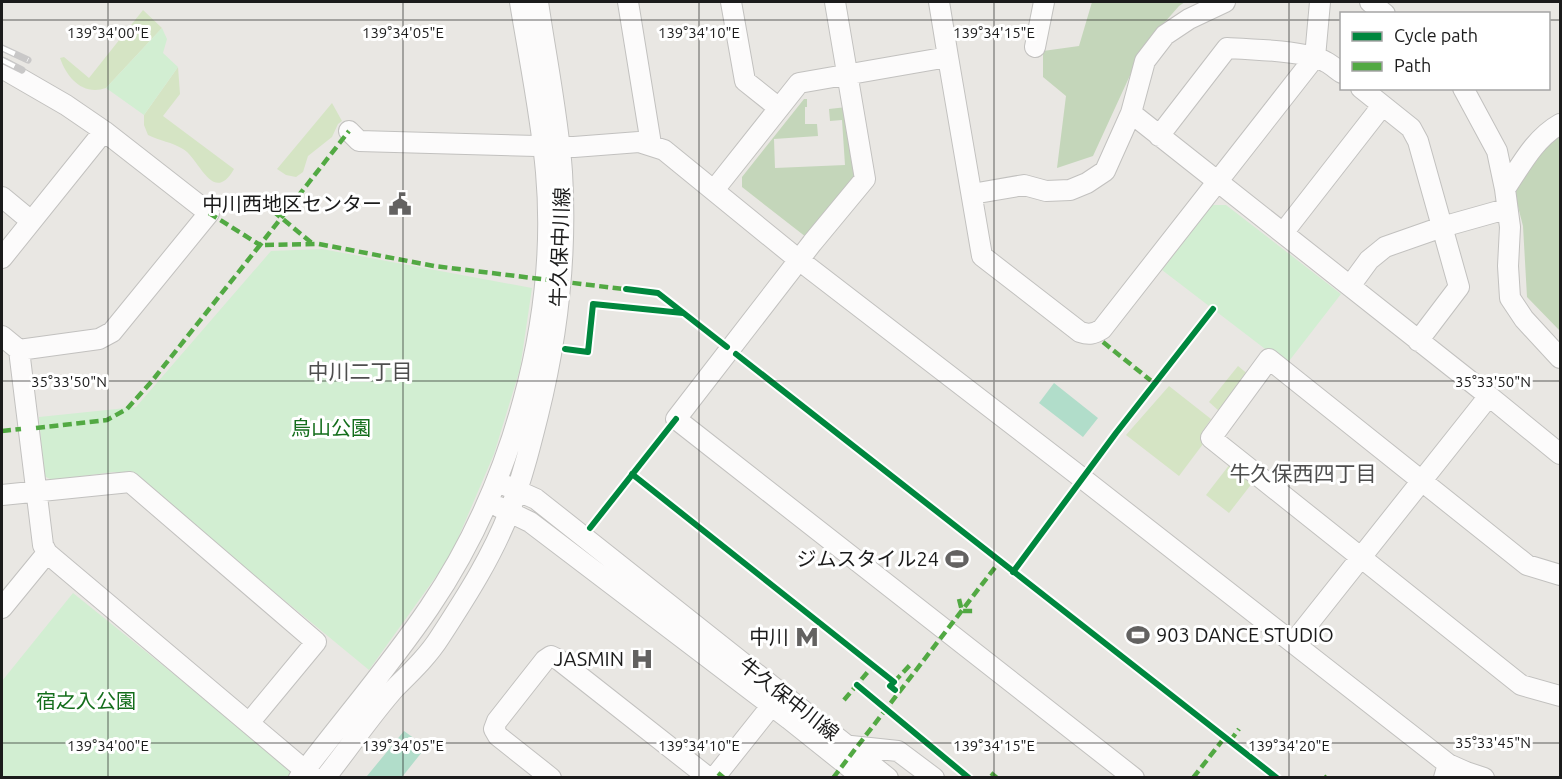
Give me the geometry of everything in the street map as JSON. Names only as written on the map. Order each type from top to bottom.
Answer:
[{"type":"street","name":"牛久保中川線","points":[[520,2],[551,147],[546,172],[545,276],[534,360],[488,503],[530,522],[776,700],[851,746],[888,777]]},
{"type":"street","name":"牛久保中川線","points":[[510,512],[525,468],[557,324],[563,238],[551,147],[538,2]]},
{"type":"street","points":[[628,2],[651,144]]},
{"type":"street","points":[[731,2],[745,81],[779,108]]},
{"type":"street","points":[[835,2],[865,179],[676,419],[1134,777]]},
{"type":"street","points":[[939,2],[982,256],[1080,332],[1090,334],[1102,330],[1315,57],[1320,2]]},
{"type":"street","points":[[1035,47],[1044,2]]},
{"type":"street","points":[[972,194],[1023,185],[1046,191],[1070,190],[1087,183],[1105,171],[1131,113],[1145,61],[1165,35],[1189,19],[1225,2]]},
{"type":"street","points":[[1160,136],[1227,48],[1266,50],[1315,57],[1340,73]]},
{"type":"street","points":[[714,190],[799,83],[948,57]]},
{"type":"street","points":[[2,68],[66,105],[104,131],[209,213],[112,332],[99,339],[19,350]]},
{"type":"street","points":[[1362,90],[1411,129],[1418,141],[1459,286],[1418,341]]},
{"type":"street","points":[[1464,90],[1497,151],[1510,227],[1508,266],[1510,298],[1524,319],[1560,358]]},
{"type":"street","points":[[1283,233],[1382,106]]},
{"type":"street","points":[[1131,113],[1560,454]]},
{"type":"street","points":[[1505,189],[1530,151],[1548,131],[1560,124]]},
{"type":"street","points":[[2,258],[104,131]]},
{"type":"street","points":[[349,131],[359,141],[551,147],[627,141],[651,144],[664,150],[800,260],[1293,643],[1446,771],[1466,772],[1484,777]]},
{"type":"street","points":[[2,197],[31,221]]},
{"type":"street","points":[[1350,286],[1370,260],[1384,247],[1442,227],[1506,209]]},
{"type":"street","points":[[2,336],[19,350],[43,545],[47,553],[249,723],[306,775],[429,608],[455,567],[488,503]]},
{"type":"street","points":[[1560,575],[1527,565],[1269,359],[1211,438],[1521,685],[1560,696]]},
{"type":"street","points":[[1293,643],[1489,396]]},
{"type":"street","points":[[2,495],[130,482],[316,642],[249,723]]},
{"type":"street","name":"牛久保中川線","points":[[496,482],[536,500],[776,700],[863,777]]},
{"type":"street","points":[[325,777],[395,688],[410,675],[438,640],[471,588],[510,512]]},
{"type":"street","points":[[2,608],[47,553]]},
{"type":"street","points":[[550,777],[498,736],[494,729],[496,721],[545,660],[551,657],[559,660],[709,777]]},
{"type":"street","points":[[714,777],[776,700]]},
{"type":"street","points":[[851,746],[898,751],[934,777]]},
{"type":"green space","points":[[1092,2],[1185,2],[1143,47],[1093,156],[1057,168],[1066,96],[1043,77],[1043,51],[1079,46]]},
{"type":"green space","points":[[143,10],[162,28],[106,88],[90,90],[77,84],[67,72],[60,58],[64,57],[89,78]]},
{"type":"green space","points":[[162,28],[167,39],[163,53],[178,67],[144,115],[106,88]]},
{"type":"green space","points":[[178,67],[180,94],[163,116],[234,169],[226,179],[219,183],[207,176],[183,149],[148,135],[144,125],[144,115]]},
{"type":"green space","points":[[804,99],[807,99],[805,124],[817,124],[818,136],[774,139],[775,168],[845,165],[842,120],[830,121],[829,109],[847,107],[857,164],[855,181],[806,237],[742,187],[742,177]]},
{"type":"green space","points":[[332,103],[342,121],[338,124],[332,137],[308,156],[303,172],[296,177],[286,175],[277,169]]},
{"type":"green space","points":[[1560,129],[1560,331],[1527,297],[1523,226],[1512,183]]},
{"type":"green space","points":[[1212,205],[1226,205],[1341,294],[1286,365],[1162,270]]},
{"type":"green space","name":"烏山公園","points":[[322,249],[532,288],[520,369],[494,454],[450,557],[369,670],[136,478],[114,472],[52,480],[44,476],[39,417],[136,407],[271,251]]},
{"type":"green space","points":[[1238,366],[1249,375],[1219,411],[1209,402]]},
{"type":"green space","points":[[1054,383],[1098,418],[1083,437],[1039,403]]},
{"type":"green space","points":[[1169,386],[1211,419],[1202,432],[1205,434],[1203,444],[1179,476],[1126,435]]},
{"type":"green space","points":[[1230,464],[1253,482],[1229,513],[1206,495]]},
{"type":"green space","name":"宿之入公園","points":[[73,593],[293,770],[286,778],[2,778],[2,681]]},
{"type":"green space","points":[[404,731],[426,747],[402,777],[367,776]]},
{"type":"railway","points":[[2,48],[28,60]]},
{"type":"railway","points":[[2,60],[22,70]]},
{"type":"marked path","points":[[209,213],[260,245],[349,131]]},
{"type":"marked path","points":[[273,211],[313,244]]},
{"type":"marked path","points":[[36,428],[107,420],[127,409],[260,245],[319,244],[434,266],[631,290]]},
{"type":"marked path","points":[[1103,342],[1155,384]]},
{"type":"marked path","points":[[2,431],[21,429]]},
{"type":"marked path","points":[[833,778],[1000,561]]},
{"type":"marked path","points":[[959,599],[962,611],[974,611]]},
{"type":"marked path","points":[[894,682],[910,665]]},
{"type":"marked path","points":[[844,700],[872,667]]},
{"type":"marked path","points":[[1230,741],[1239,729]]},
{"type":"marked path","points":[[1193,778],[1225,737]]},
{"type":"marked path","points":[[718,773],[724,778]]},
{"type":"marked path","points":[[991,773],[997,778]]},
{"type":"cycle path","points":[[626,289],[658,293],[727,347]]},
{"type":"cycle path","points":[[565,349],[588,352],[593,304],[683,313]]},
{"type":"cycle path","points":[[1013,572],[1116,433],[1213,309]]},
{"type":"cycle path","points":[[736,354],[1277,778]]},
{"type":"cycle path","points":[[590,528],[676,419]]},
{"type":"cycle path","points":[[632,474],[894,682],[890,686],[895,690]]},
{"type":"cycle path","points":[[857,685],[969,778]]},
{"type":"place","name":"中川西地区センター","points":[[400,204]]},
{"type":"place","name":"ジムスタイル24","points":[[957,559]]},
{"type":"place","name":"903 DANCE STUDIO","points":[[1138,635]]},
{"type":"place","name":"中川","points":[[807,637]]},
{"type":"place","name":"JASMIN","points":[[642,659]]},
{"type":"district","name":"中川二丁目","points":[[360,372]]},
{"type":"district","name":"牛久保西四丁目","points":[[1303,474]]}]
